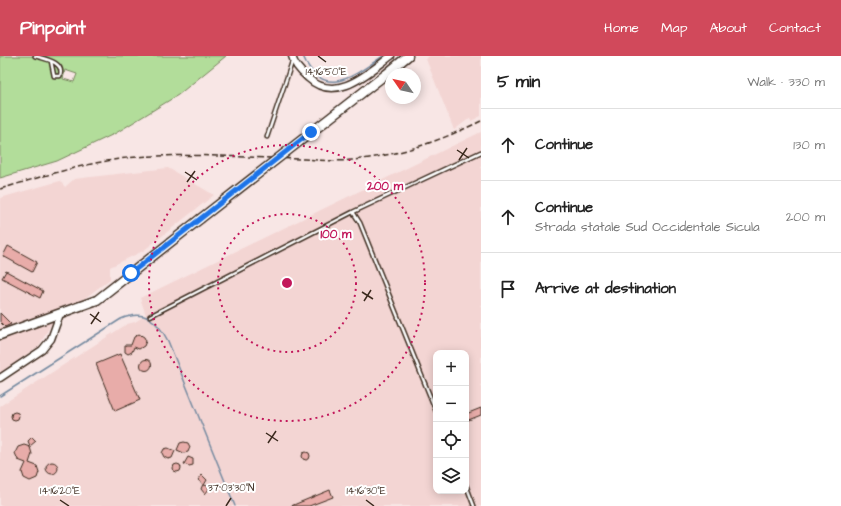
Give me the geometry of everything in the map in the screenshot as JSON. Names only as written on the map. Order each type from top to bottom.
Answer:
[{"type":"main road","points":[[2,333],[97,300],[408,56]]},
{"type":"street","points":[[293,58],[297,67],[311,81],[321,86],[330,88],[341,87],[354,83],[391,56]]},
{"type":"street","points":[[0,378],[42,350],[52,339],[60,314]]},
{"type":"lane","points":[[35,56],[51,61],[59,64],[61,69],[60,76],[54,76],[51,61]]},
{"type":"lane","points":[[267,137],[293,58]]},
{"type":"lane","points":[[150,316],[353,212],[481,152]]},
{"type":"lane","points":[[353,212],[360,223],[433,404]]},
{"type":"lane","points":[[469,493],[474,506]]},
{"type":"shaded area","points":[[429,56],[481,56],[481,116],[471,121],[470,118],[454,130],[426,59]]},
{"type":"shaded area","points":[[481,132],[481,506],[0,506],[0,406],[127,324],[135,322],[146,315],[140,298]]},
{"type":"shaded area","points":[[168,168],[214,195],[143,251],[110,267],[110,279],[85,298],[60,308],[39,346],[0,373],[0,198],[60,181],[65,187],[74,179]]},
{"type":"green space","points":[[0,56],[226,56],[178,95],[116,133],[57,161],[0,178]],"holes":[[[65,70],[77,74],[74,82],[63,79]]]},
{"type":"building","points":[[8,246],[37,262],[32,272],[3,256]]},
{"type":"building","points":[[6,271],[43,291],[40,298],[2,278]]},
{"type":"building","points":[[0,313],[11,324],[5,327],[0,322]]},
{"type":"building","points":[[139,334],[144,337],[146,341],[144,346],[139,349],[134,347],[132,352],[128,354],[125,352],[125,345],[131,345],[134,337]]},
{"type":"building","points":[[120,354],[140,400],[115,411],[96,364]]},
{"type":"building","points":[[144,360],[148,360],[150,361],[150,369],[144,370],[141,367],[141,363]]},
{"type":"building","points":[[481,408],[481,415],[469,420],[469,413]]},
{"type":"building","points":[[13,412],[17,412],[19,416],[17,420],[13,420],[11,418],[11,414]]},
{"type":"building","points":[[32,437],[36,441],[30,446],[28,441]]},
{"type":"building","points":[[180,443],[188,443],[190,447],[188,452],[184,453],[177,450]]},
{"type":"building","points":[[24,445],[30,447],[32,454],[29,463],[37,466],[39,472],[37,478],[30,481],[24,478],[22,472],[26,463],[18,460],[15,453],[18,447]]},
{"type":"building","points":[[168,448],[175,451],[172,458],[168,459],[164,457],[162,453],[164,449]]},
{"type":"building","points":[[304,452],[308,452],[310,456],[308,460],[304,460],[302,458],[302,454]]},
{"type":"building","points":[[188,457],[193,459],[193,465],[189,466],[184,464]]},
{"type":"building","points":[[50,462],[54,462],[58,468],[54,474],[50,474],[46,470],[46,466]]},
{"type":"building","points":[[175,464],[179,464],[181,468],[179,472],[175,472],[173,470],[173,466]]},
{"type":"building","points":[[202,475],[207,480],[204,485],[208,486],[209,489],[205,494],[201,489],[203,484],[198,480]]},
{"type":"building","points":[[330,490],[333,497],[309,506],[291,506]]},
{"type":"waterway","points":[[303,56],[311,70],[320,78],[330,81],[340,80],[351,76],[383,56]]},
{"type":"waterway","points":[[0,396],[121,319],[137,315],[149,318],[155,322],[168,341],[235,506]]},
{"type":"railway","points":[[0,189],[77,167],[116,159],[136,157],[211,156],[334,161],[369,158],[402,151],[434,141],[481,121]]},
{"type":"route","points":[[131,273],[311,132]]}]
